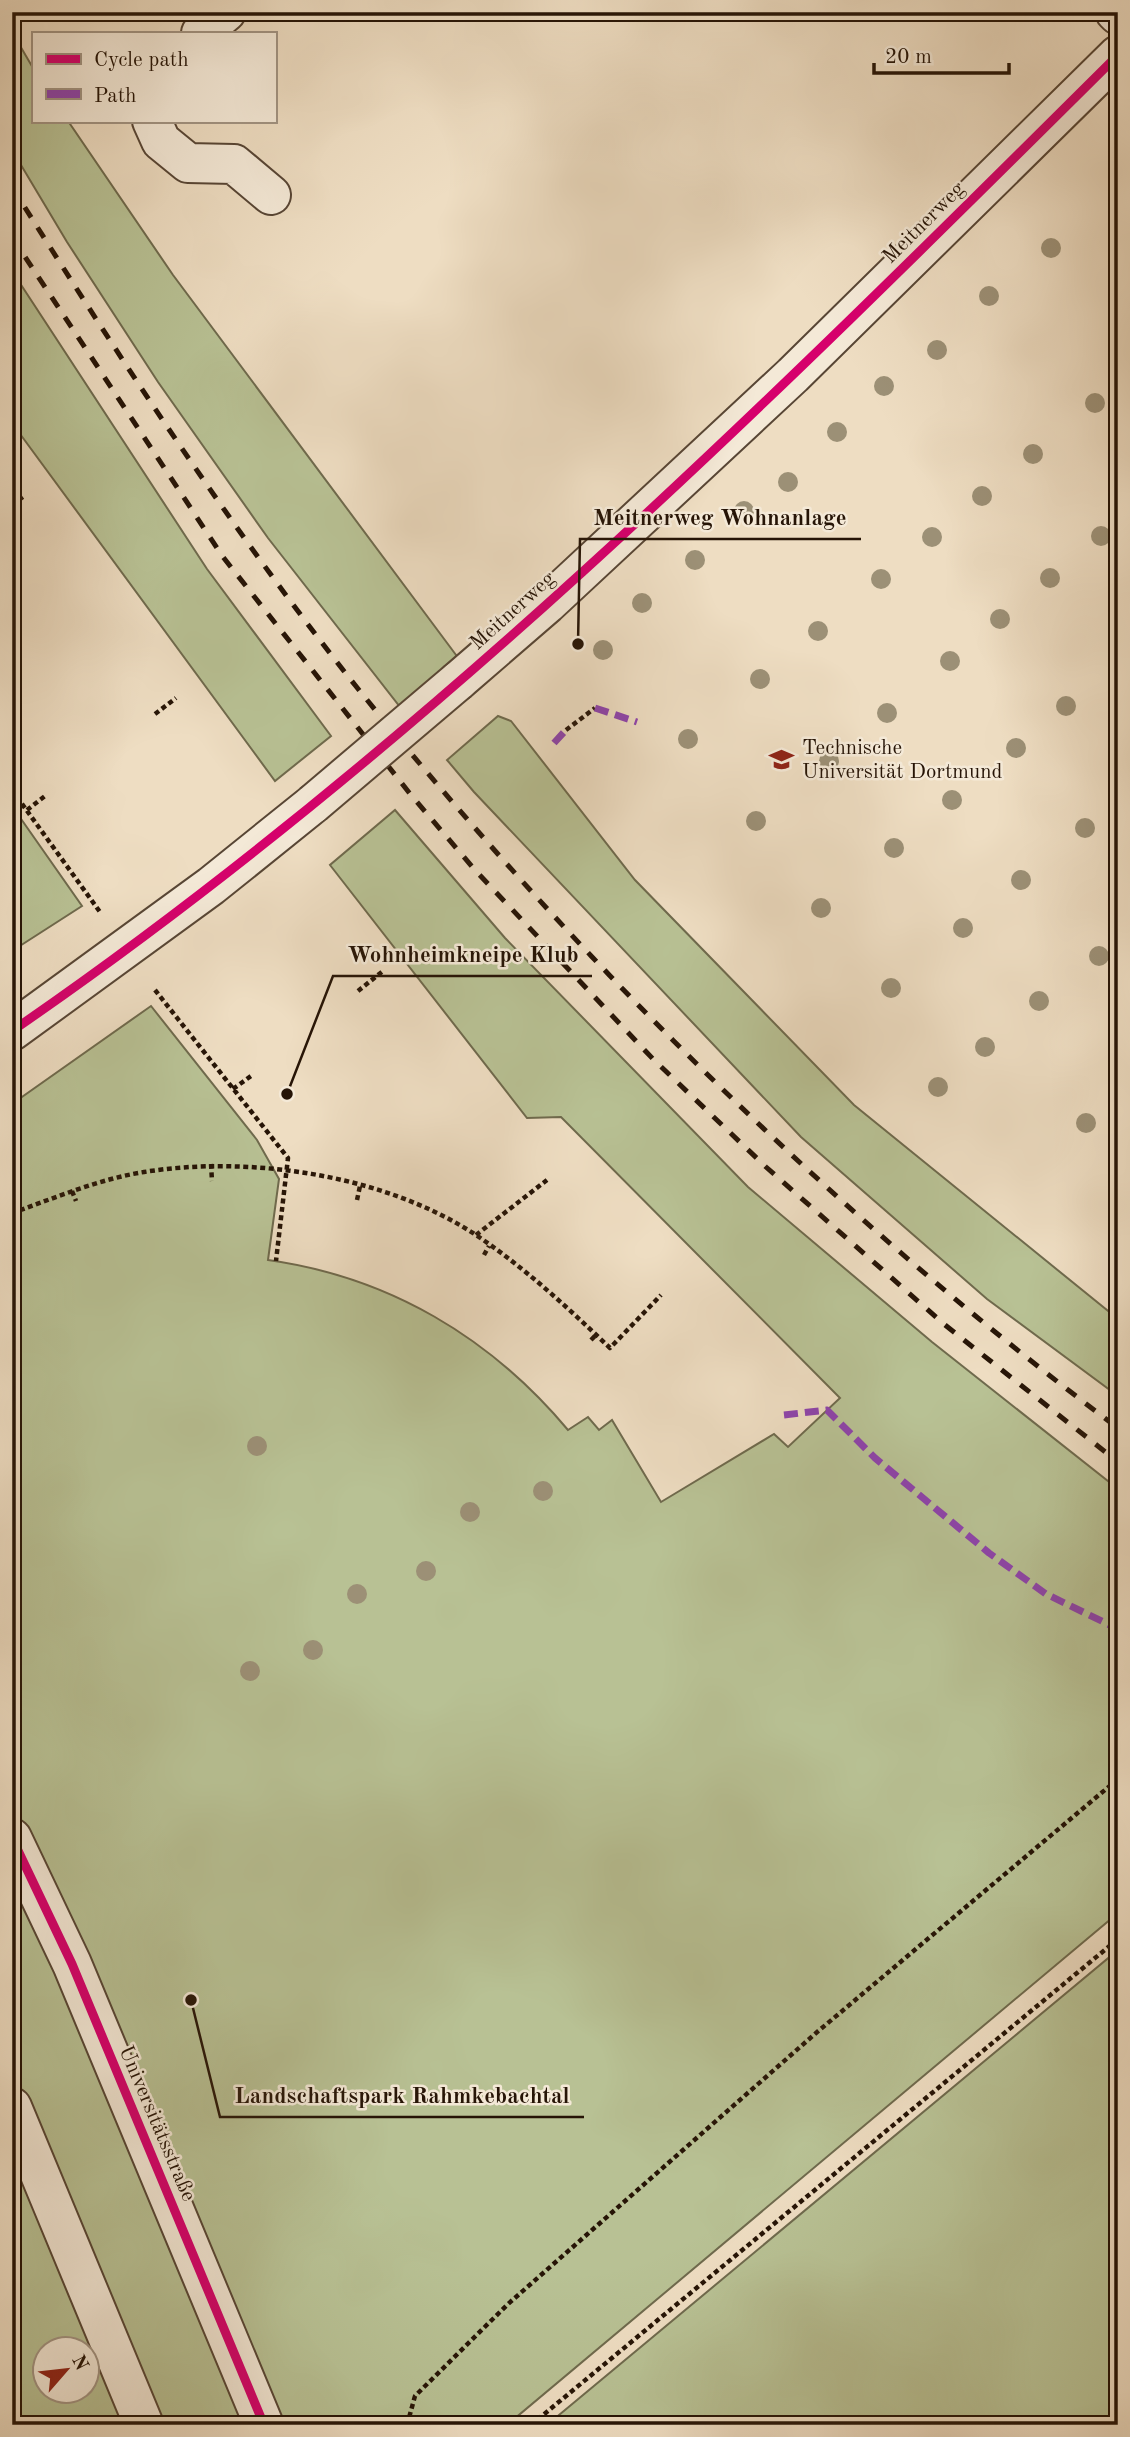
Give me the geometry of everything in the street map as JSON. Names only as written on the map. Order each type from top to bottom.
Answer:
[{"type":"street","points":[[202,32],[226,12]]},
{"type":"street","name":"Meitnerweg","points":[[12,1031],[201,894],[313,804],[547,604],[793,375],[1118,55]]},
{"type":"street","points":[[152,122],[162,141],[188,163],[234,164],[271,195]]},
{"type":"street","name":"Universitätsstraße","points":[[12,1838],[72,1964],[264,2425]]},
{"type":"street","points":[[12,2107],[144,2425]]},
{"type":"path","points":[[12,505],[24,496]]},
{"type":"path","points":[[155,714],[176,698]]},
{"type":"path","points":[[566,730],[595,708]]},
{"type":"path","points":[[12,790],[100,912]]},
{"type":"path","points":[[27,810],[45,796]]},
{"type":"path","points":[[358,991],[383,971]]},
{"type":"path","points":[[155,990],[288,1158],[276,1261]]},
{"type":"path","points":[[233,1089],[251,1076]]},
{"type":"path","points":[[211,1164],[212,1181]]},
{"type":"path","points":[[12,1213],[72,1191],[142,1172],[211,1164],[287,1170],[360,1186],[418,1205],[476,1235],[542,1283],[610,1348],[662,1295]]},
{"type":"path","points":[[476,1235],[547,1180]]},
{"type":"path","points":[[357,1200],[360,1186]]},
{"type":"path","points":[[72,1191],[76,1201]]},
{"type":"path","points":[[493,1209],[499,1217]]},
{"type":"path","points":[[484,1255],[489,1245]]},
{"type":"path","points":[[591,1340],[596,1335]]},
{"type":"path","points":[[407,2425],[415,2396],[509,2305],[816,2033],[1118,1779]]},
{"type":"path","points":[[531,2425],[1118,1939]]},
{"type":"green space","points":[[12,32],[32,66],[32,122],[69,122],[173,275],[462,663],[404,712],[268,538],[158,382],[67,242],[12,150]]},
{"type":"green space","points":[[12,271],[207,569],[331,736],[275,781],[12,423]]},
{"type":"green space","points":[[498,716],[511,721],[635,880],[854,1105],[1118,1319],[1118,1396],[987,1299],[801,1137],[474,792],[447,760]]},
{"type":"green space","points":[[12,806],[82,906],[12,951]]},
{"type":"green space","points":[[395,810],[505,938],[748,1187],[932,1342],[1118,1489],[1118,1913],[507,2425],[12,2425],[12,1104],[151,1006],[257,1140],[279,1179],[268,1260],[312,1268],[355,1281],[434,1316],[505,1367],[538,1397],[568,1430],[588,1417],[599,1430],[612,1420],[661,1502],[774,1434],[788,1447],[840,1398],[561,1117],[527,1118],[330,865]]},
{"type":"green space","points":[[1118,1950],[1118,2425],[547,2425]]},
{"type":"railway","points":[[12,187],[135,378],[264,565],[355,685],[440,788],[528,888],[620,986],[811,1172],[910,1261],[1118,1428]]},
{"type":"railway","points":[[12,237],[223,557],[411,795],[475,870],[653,1059],[766,1167],[945,1325],[1118,1462]]},
{"type":"marked path","points":[[595,708],[637,722]]},
{"type":"marked path","points":[[554,743],[566,730]]},
{"type":"marked path","points":[[784,1415],[827,1410],[875,1458],[989,1553],[1046,1594],[1118,1629]]},
{"type":"cycle path","points":[[12,1031],[162,923],[307,809],[449,691],[587,568],[722,442],[1118,55]]},
{"type":"cycle path","points":[[12,1838],[72,1964],[264,2425]]},
{"type":"place","name":"Meitnerweg Wohnanlage","points":[[578,644]]},
{"type":"place","name":"Technische Universität Dortmund","points":[[782,759]]},
{"type":"place","name":"Wohnheimkneipe Klub","points":[[287,1094]]},
{"type":"place","name":"Landschaftspark Rahmkebachtal","points":[[191,2000]]}]
